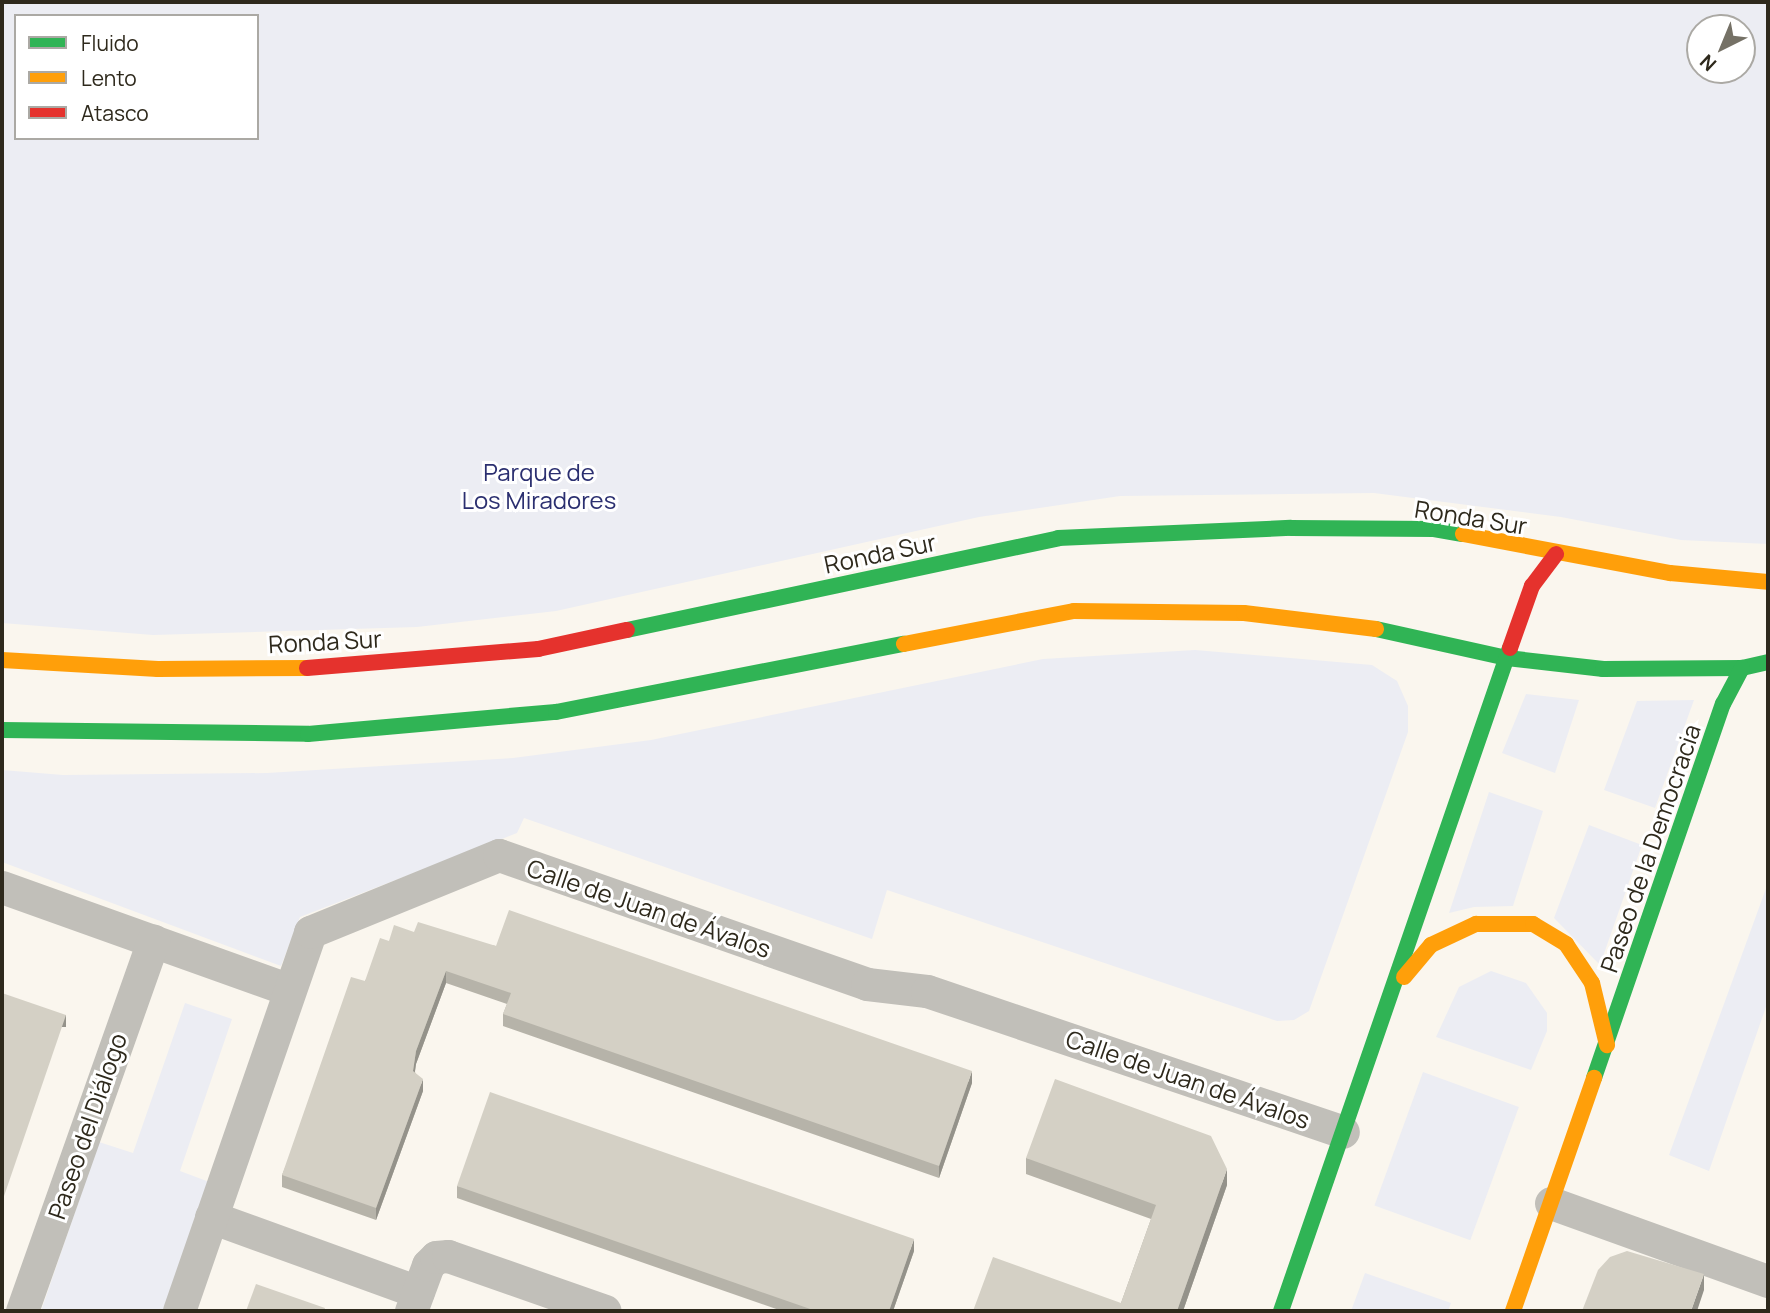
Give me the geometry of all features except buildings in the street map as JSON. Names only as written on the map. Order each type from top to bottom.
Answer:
[{"type":"main road","name":"Ronda Sur","points":[[2,660],[159,669],[302,668],[538,649],[1058,538],[1291,528],[1434,529],[1556,554],[1670,573],[1768,582]]},
{"type":"main road","name":"Paseo de la Democracia","points":[[1281,1311],[1395,990],[1532,586],[1556,554]]},
{"type":"main road","points":[[2,730],[308,734],[556,712],[1074,611],[1244,613],[1380,629],[1507,659],[1634,671],[1742,668],[1768,662]]},
{"type":"main road","name":"Paseo de la Democracia","points":[[1513,1311],[1723,704],[1742,668]]},
{"type":"main road","name":"Paseo de la Democracia","points":[[1395,990],[1431,945],[1476,924],[1533,924],[1566,944],[1592,983],[1607,1045]]},
{"type":"street","name":"Calle de Juan de Ávalos","points":[[289,990],[310,932],[499,855],[867,984],[927,991],[1343,1132]]},
{"type":"street","points":[[2,887],[289,990],[179,1311]]},
{"type":"street","name":"Paseo del Diálogo","points":[[22,1311],[153,941]]},
{"type":"street","points":[[1551,1202],[1768,1281]]},
{"type":"street","points":[[211,1217],[414,1301],[428,1265],[436,1257],[448,1256],[605,1311]]},
{"type":"green space","name":"Parque de Los Miradores","points":[[2,2],[1768,2],[1768,544],[1681,540],[1561,517],[1374,493],[1120,496],[979,517],[556,611],[417,627],[153,635],[2,623]]},
{"type":"green space","points":[[1195,650],[1372,665],[1397,681],[1408,706],[1408,732],[1309,1011],[1294,1020],[1277,1021],[887,890],[872,939],[524,818],[517,833],[300,917],[281,966],[2,862],[2,770],[63,775],[267,773],[513,758],[651,740],[1043,659]]},
{"type":"green space","points":[[1526,694],[1579,700],[1555,773],[1502,753]]},
{"type":"green space","points":[[1694,700],[1655,808],[1604,790],[1637,701]]},
{"type":"green space","points":[[1489,792],[1543,811],[1513,906],[1474,907],[1449,913]]},
{"type":"green space","points":[[1589,825],[1642,845],[1600,965],[1554,918]]},
{"type":"green space","points":[[1768,883],[1768,1001],[1709,1171],[1669,1155]]},
{"type":"green space","points":[[1491,971],[1526,983],[1547,1013],[1547,1031],[1531,1070],[1436,1037],[1459,987]]},
{"type":"green space","points":[[185,1003],[232,1019],[180,1171],[212,1183],[167,1311],[41,1311],[99,1142],[133,1153]]},
{"type":"green space","points":[[1423,1072],[1519,1107],[1470,1240],[1374,1205]]},
{"type":"green space","points":[[1365,1273],[1451,1303],[1448,1311],[1351,1311]]},
{"type":"traffic: fast","points":[[627,630],[1058,538],[1291,528],[1434,529],[1463,534]]},
{"type":"traffic: fast","points":[[1376,629],[1507,658],[1603,669],[1742,668],[1768,662]]},
{"type":"traffic: fast","points":[[2,730],[308,734],[556,712],[904,644]]},
{"type":"traffic: fast","points":[[1281,1311],[1510,648]]},
{"type":"traffic: fast","points":[[1594,1078],[1723,704],[1742,668]]},
{"type":"traffic: slow","points":[[1463,534],[1670,573],[1768,582]]},
{"type":"traffic: slow","points":[[904,644],[1074,611],[1244,613],[1376,629]]},
{"type":"traffic: slow","points":[[2,660],[158,669],[307,668]]},
{"type":"traffic: slow","points":[[1404,977],[1431,945],[1476,924],[1533,924],[1566,944],[1592,983],[1607,1045]]},
{"type":"traffic: slow","points":[[1513,1311],[1594,1078]]},
{"type":"traffic: jam","points":[[1510,648],[1532,586],[1556,554]]},
{"type":"traffic: jam","points":[[307,668],[538,649],[627,630]]}]
